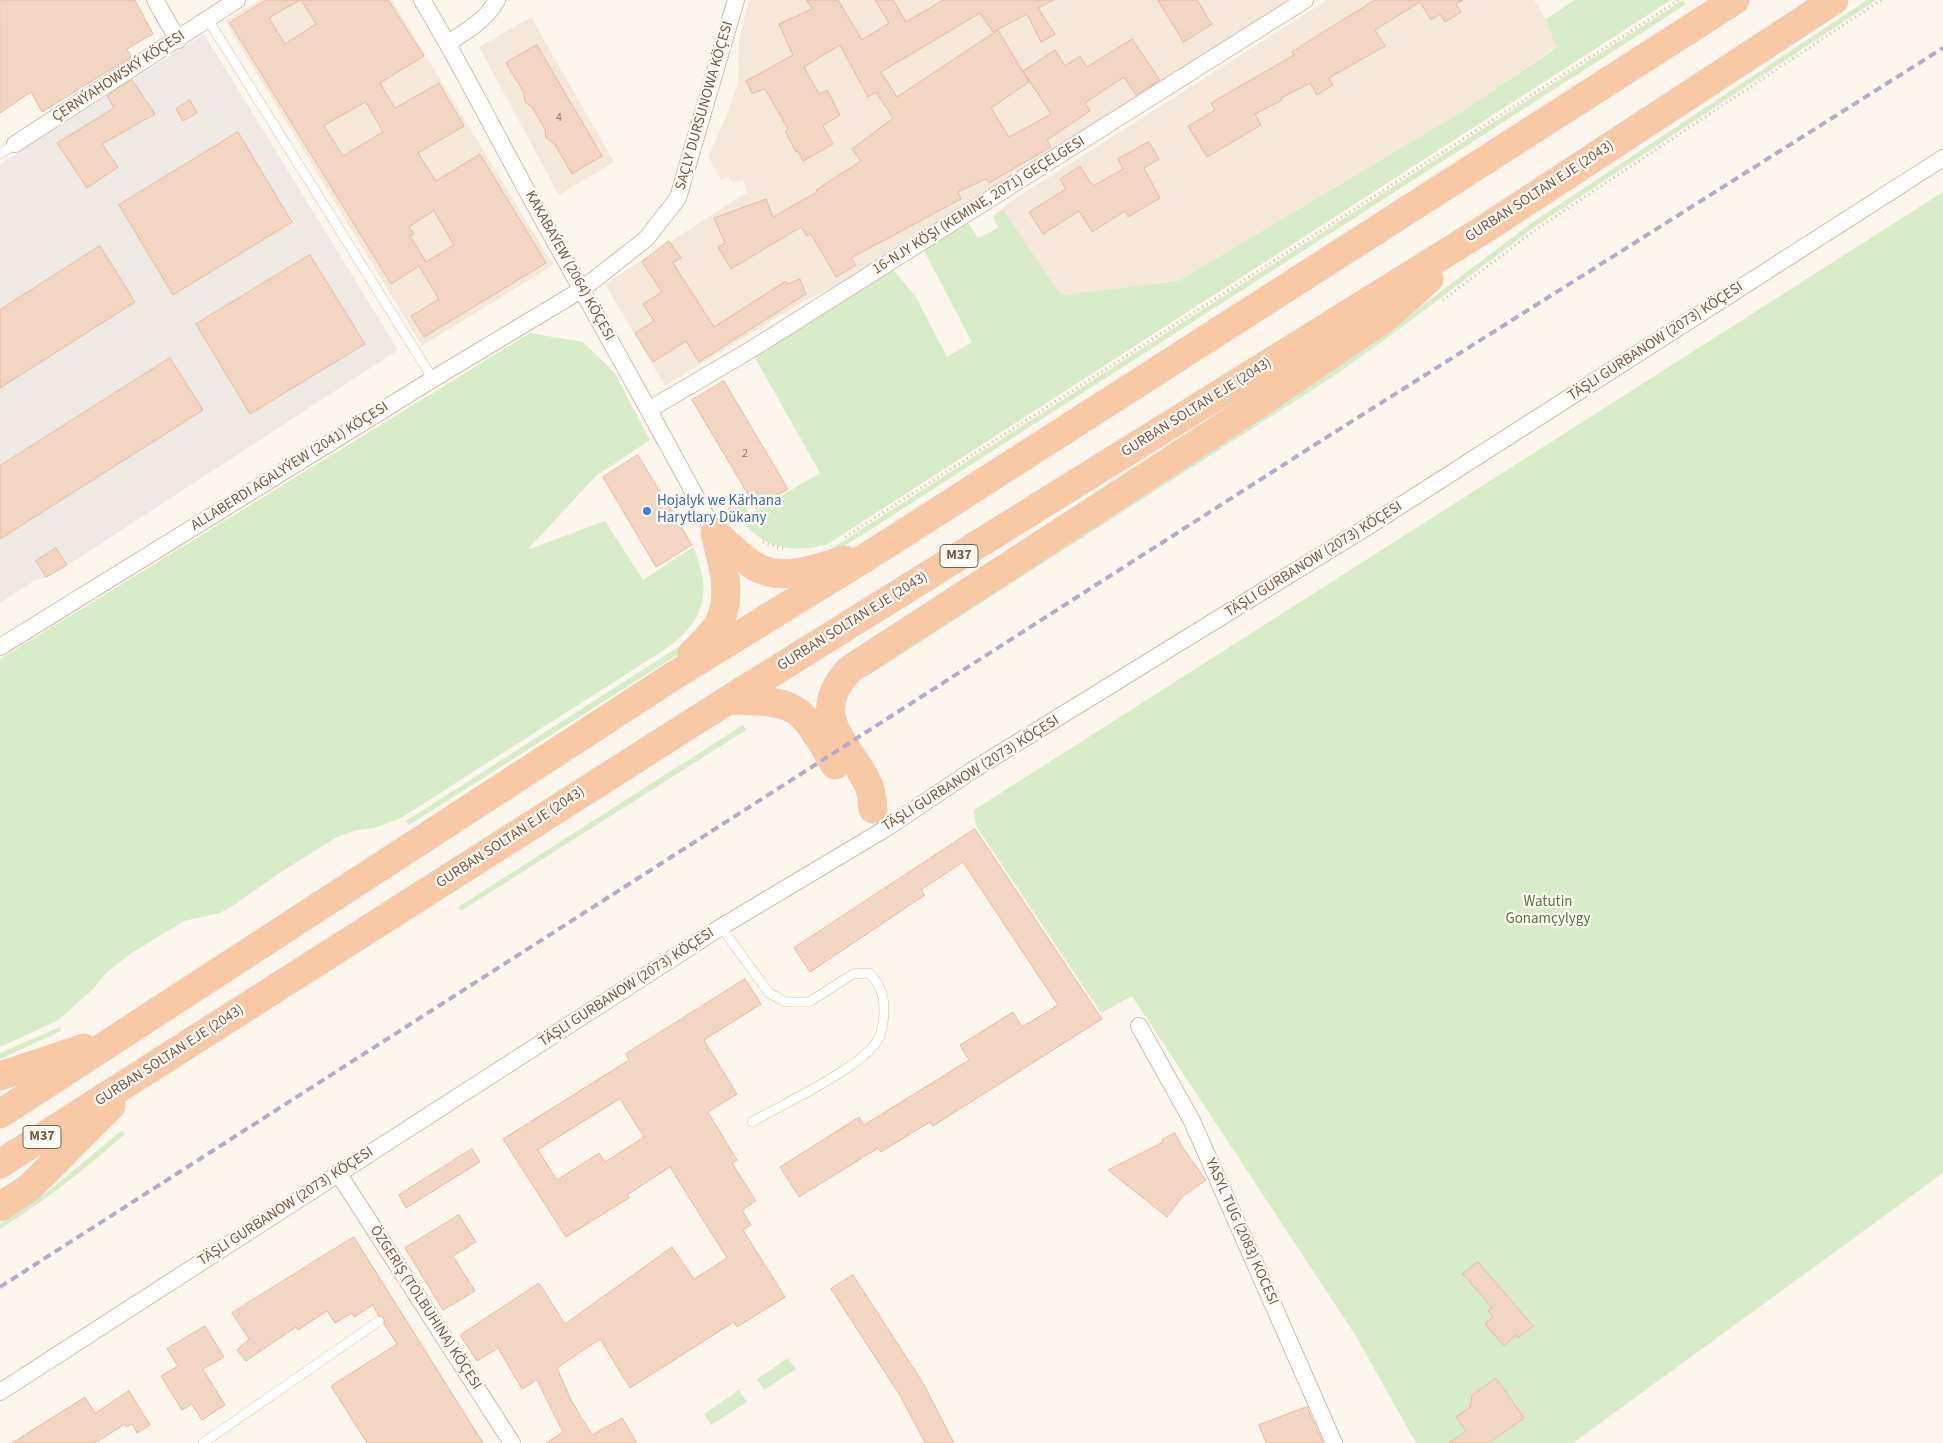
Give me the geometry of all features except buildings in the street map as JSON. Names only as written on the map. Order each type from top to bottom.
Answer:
[{"type":"highway","name":"M37","points":[[0,1114],[675,675],[873,553],[1735,0]]},
{"type":"highway","name":"GURBAN SOLTAN EJE (2043)","points":[[0,1164],[728,700],[1483,230],[1834,0]]},
{"type":"highway","points":[[879,819],[870,788],[835,729],[830,711],[832,697],[838,682],[849,670],[1258,404],[1386,317],[1483,230]]},
{"type":"highway","points":[[725,526],[754,566],[775,575],[798,572],[873,553]]},
{"type":"highway","points":[[675,675],[717,626],[726,606],[725,526]]},
{"type":"highway","points":[[728,700],[765,700],[791,706],[808,720],[855,798],[879,819]]},
{"type":"highway","points":[[0,1076],[119,1036]]},
{"type":"highway","points":[[0,1207],[29,1188],[140,1075]]},
{"type":"street","points":[[155,0],[178,40]]},
{"type":"street","name":"ÇERNÝAHOWSKÝ KÖÇESI","points":[[15,144],[178,40],[207,18],[238,0]]},
{"type":"street","name":"KAKABAÝEW (2064) KÖÇESI","points":[[422,0],[448,43],[581,290],[650,409],[725,526]]},
{"type":"street","points":[[448,43],[474,26],[492,9],[498,0]]},
{"type":"street","name":"SAÇLY DURSUNOWA KÖÇESI","points":[[581,290],[646,239],[678,198],[736,0]]},
{"type":"street","name":"16-NJY KÖŞI (KEMINE, 2071) GEÇELGESI","points":[[650,409],[760,344],[1306,0]]},
{"type":"street","name":"TÄŞLI GURBANOW (2073) KÖÇESI","points":[[0,1392],[721,927],[879,819],[973,770],[1375,522],[1943,158]]},
{"type":"street","name":"ALLABERDI AGALYÝEW (2041) KÖÇESI","points":[[0,647],[433,379],[581,290]]},
{"type":"street","name":"YASYL TUG (2083) KOCESI","points":[[1139,1026],[1192,1121],[1334,1443]]},
{"type":"street","name":"ÖZGERIŞ (TOLBUHINA) KÖÇESI","points":[[338,1173],[512,1443]]},
{"type":"lane","points":[[207,18],[433,379]]},
{"type":"lane","name":"ÇERNÝAHOWSKÝ KÖÇESI","points":[[0,154],[15,144]]},
{"type":"lane","points":[[721,927],[769,993],[786,1002],[809,1002],[854,974],[869,973],[879,982],[884,1000],[884,1018],[878,1040],[860,1060],[752,1122]]},
{"type":"lane","points":[[203,1443],[379,1321]]},
{"type":"path","points":[[837,542],[1679,0]]},
{"type":"path","points":[[725,526],[729,508]]},
{"type":"path","points":[[762,542],[790,550]]},
{"type":"shaded area","points":[[260,0],[392,0],[553,265],[422,346],[225,21]]},
{"type":"shaded area","points":[[749,0],[1288,0],[1166,82],[1053,153],[928,228],[848,279],[797,305],[665,386],[605,284],[747,192],[743,180],[733,183],[729,176],[721,180],[708,157],[726,117],[738,83],[739,39]]},
{"type":"shaded area","points":[[1327,0],[1534,0],[1546,19],[1556,47],[1458,114],[1178,281],[1061,295],[1003,209],[1005,205]]},
{"type":"shaded area","points":[[531,17],[614,162],[559,195],[479,47]]},
{"type":"shaded area","points":[[204,34],[398,350],[68,565],[46,578],[36,580],[0,603],[0,164]]},
{"type":"green space","points":[[1575,0],[1671,0],[828,544],[810,548],[791,548],[773,544],[756,535],[732,508],[742,502],[750,514],[820,473],[754,356],[893,269],[917,299],[947,357],[972,342],[923,249],[968,223],[978,238],[998,228],[993,215],[1003,209],[1061,295],[1178,281],[1458,114],[1556,48],[1546,19]]},
{"type":"green space","points":[[1683,0],[1685,5],[834,553],[831,549]]},
{"type":"green space","points":[[1867,0],[1876,0],[1536,226],[1331,378],[872,673],[870,670],[1395,326],[1533,222]]},
{"type":"green space","name":"Watutin Gonamçylygy","points":[[1943,192],[1943,1173],[1573,1443],[1416,1443],[1354,1333],[1132,996],[1101,1013],[976,826],[974,810]]},
{"type":"green space","points":[[530,333],[583,342],[614,372],[650,440],[596,476],[527,550],[605,521],[643,580],[693,547],[703,579],[703,592],[701,605],[689,629],[664,650],[401,818],[375,828],[357,830],[337,837],[220,913],[184,921],[133,952],[108,971],[91,991],[57,1021],[0,1047],[0,659]]},
{"type":"green space","points":[[683,644],[682,652],[409,825],[406,821]]},
{"type":"green space","points":[[743,725],[746,730],[461,911],[458,907]]},
{"type":"green space","points":[[60,1027],[61,1031],[0,1059],[0,1053]]},
{"type":"green space","points":[[122,1130],[125,1134],[80,1172],[49,1196],[0,1229],[0,1224],[45,1194]]},
{"type":"green space","points":[[788,1358],[796,1369],[764,1390],[757,1379]]},
{"type":"green space","points":[[739,1390],[747,1402],[711,1425],[704,1414]]},
{"type":"railway","points":[[0,1287],[1316,444],[1943,48]]},
{"type":"place","name":"Hojalyk we Kärhana Harytlary Dükany","points":[[647,511]]}]
